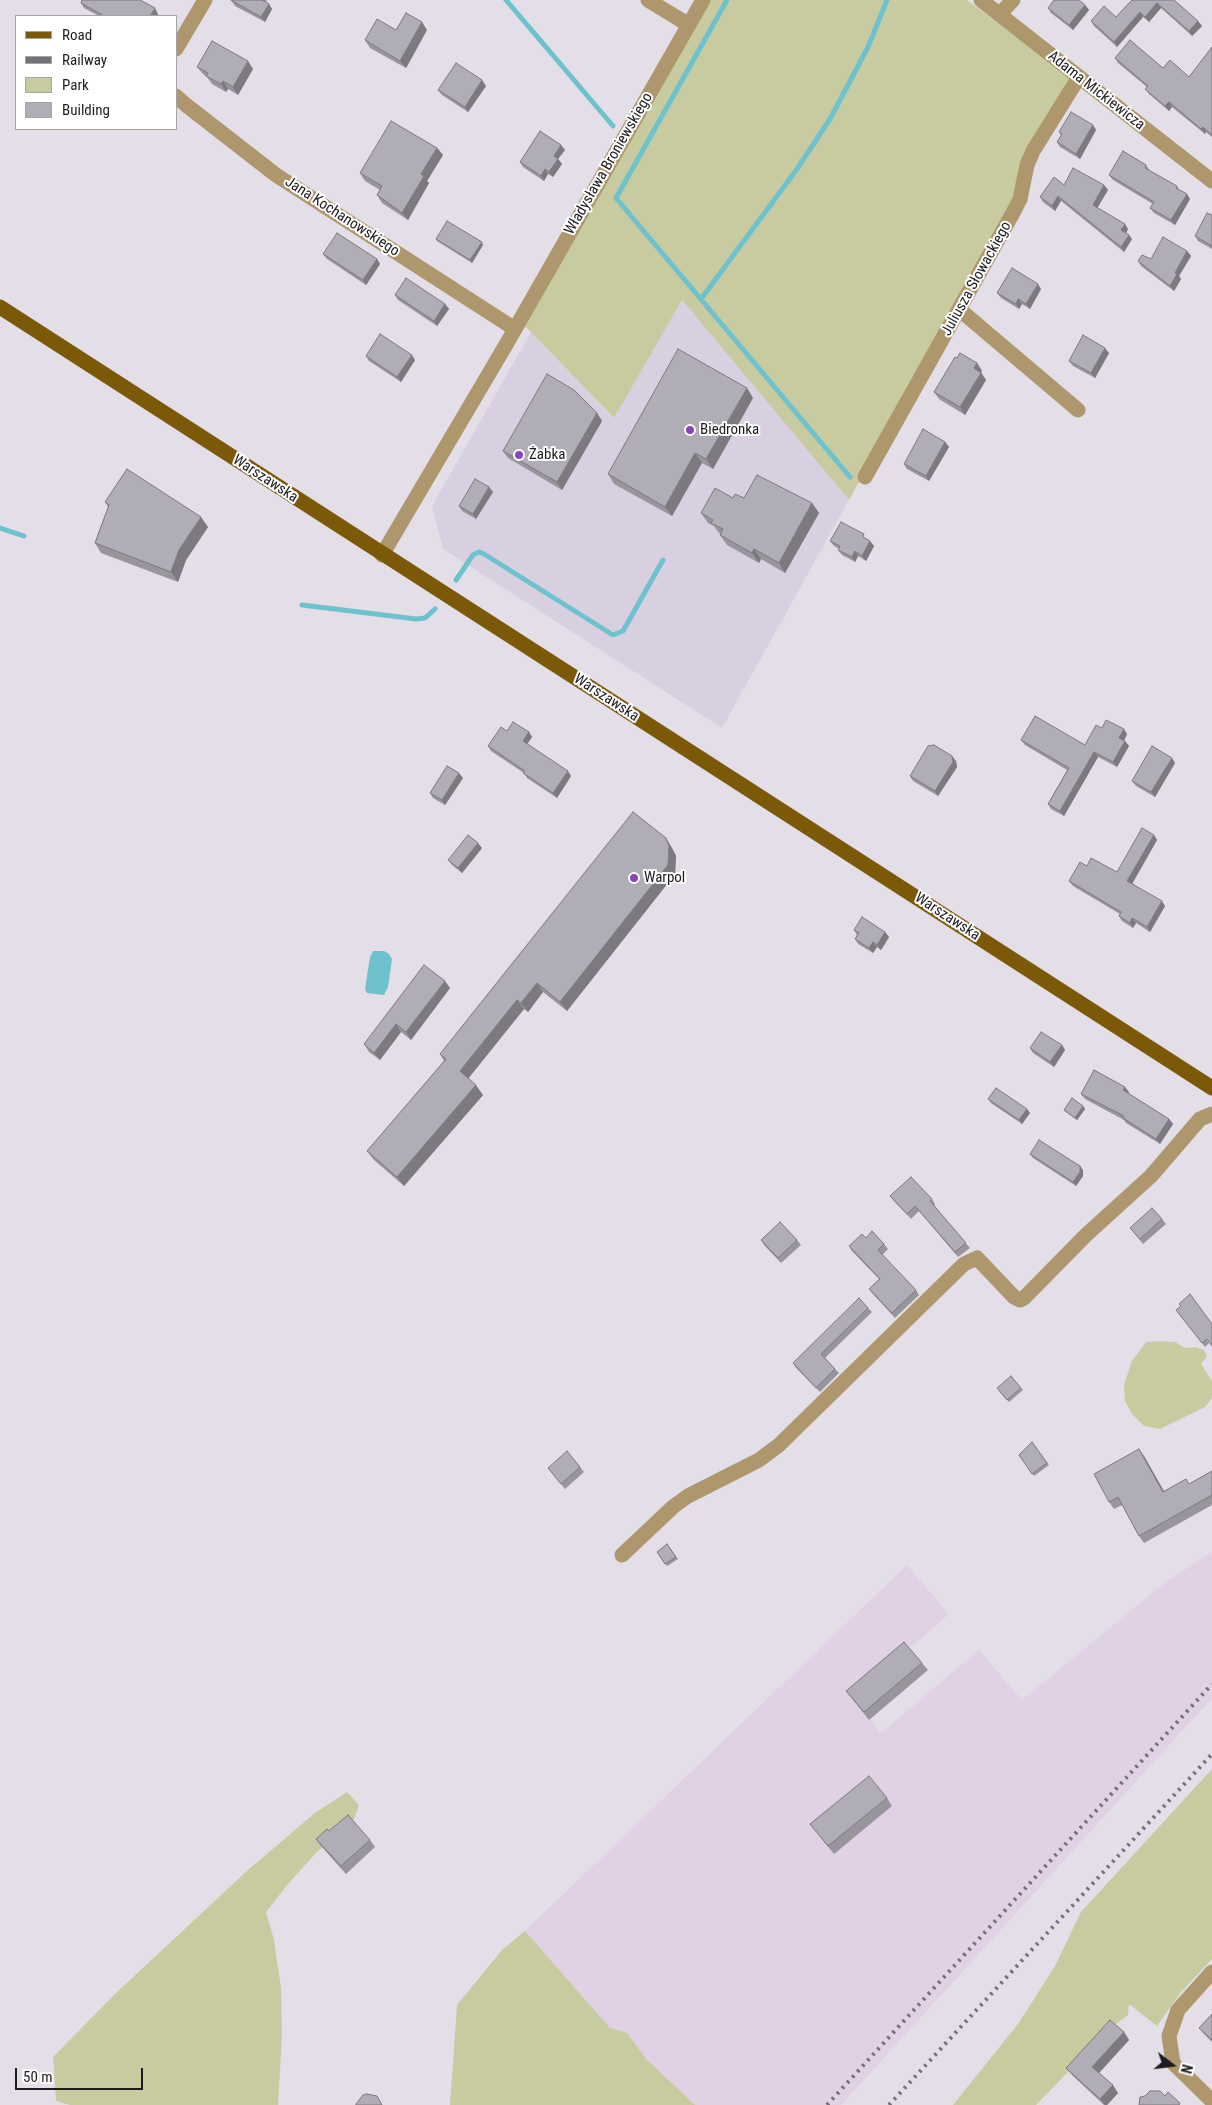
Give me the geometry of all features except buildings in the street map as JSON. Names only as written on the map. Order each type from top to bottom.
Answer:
[{"type":"main road","name":"Warszawska","points":[[0,308],[1212,1088]]},
{"type":"street","points":[[178,46],[205,0]]},
{"type":"street","points":[[648,0],[689,26]]},
{"type":"street","name":"Władysława Broniewskiego","points":[[382,555],[515,329],[703,0]]},
{"type":"street","name":"Adama Mickiewicza","points":[[981,0],[1212,181]]},
{"type":"street","points":[[1000,14],[1013,0]]},
{"type":"street","name":"Juliusza Słowackiego","points":[[865,477],[1014,212],[1020,199],[1027,165],[1079,77]]},
{"type":"street","name":"Jana Kochanowskiego","points":[[178,98],[276,175],[515,329]]},
{"type":"street","points":[[960,310],[1078,410]]},
{"type":"street","points":[[622,1555],[674,1506],[688,1496],[759,1460],[779,1445],[964,1264],[977,1258],[1014,1297],[1020,1300],[1024,1298],[1086,1235],[1151,1176],[1200,1119],[1212,1114]]},
{"type":"street","points":[[1212,1972],[1178,2010],[1169,2036],[1173,2063],[1212,2101]]},
{"type":"shaded area","points":[[682,300],[849,500],[722,728],[443,549],[432,506],[531,332],[613,418]]},
{"type":"shaded area","points":[[1212,1552],[1212,1698],[841,2105],[677,2105],[525,1931],[907,1565],[949,1614],[852,1698],[881,1733],[979,1650],[1022,1700],[1166,1582]]},
{"type":"green space","points":[[710,0],[967,0],[1071,78],[1025,158],[1008,212],[849,500],[682,300],[614,418],[523,324]]},
{"type":"green space","points":[[1146,1342],[1175,1342],[1185,1348],[1195,1347],[1204,1350],[1207,1356],[1201,1364],[1212,1381],[1212,1398],[1205,1407],[1160,1429],[1144,1426],[1132,1414],[1125,1401],[1124,1385],[1132,1361]]},
{"type":"green space","points":[[1212,1769],[1212,1959],[1181,1992],[1157,2026],[1129,2004],[1128,2015],[1111,2028],[1036,2105],[953,2105],[1018,2024],[1055,1966],[1081,1912]]},
{"type":"green space","points":[[347,1792],[359,1805],[354,1819],[316,1853],[266,1912],[274,1940],[281,1988],[282,2035],[278,2105],[70,2105],[56,2101],[53,2057],[115,1994],[248,1870],[315,1813]]},
{"type":"green space","points":[[525,1931],[610,2028],[627,2033],[646,2059],[695,2105],[450,2105],[457,2005],[502,1950]]},
{"type":"water","points":[[373,951],[384,951],[392,959],[388,987],[384,995],[367,993],[365,989],[370,957]]},
{"type":"waterway","points":[[506,0],[613,126]]},
{"type":"waterway","points":[[727,0],[616,198],[850,477]]},
{"type":"waterway","points":[[701,299],[797,169],[830,119],[868,47],[887,0]]},
{"type":"waterway","points":[[0,528],[24,536]]},
{"type":"waterway","points":[[456,580],[473,555],[479,552],[613,635],[623,631],[663,560]]},
{"type":"waterway","points":[[302,605],[416,619],[425,618],[435,609]]},
{"type":"railway","points":[[827,2105],[1212,1684]]},
{"type":"railway","points":[[889,2105],[1212,1754]]},
{"type":"place","name":"Biedronka","points":[[690,430]]},
{"type":"place","name":"Żabka","points":[[519,455]]},
{"type":"place","name":"Warpol","points":[[634,878]]}]
